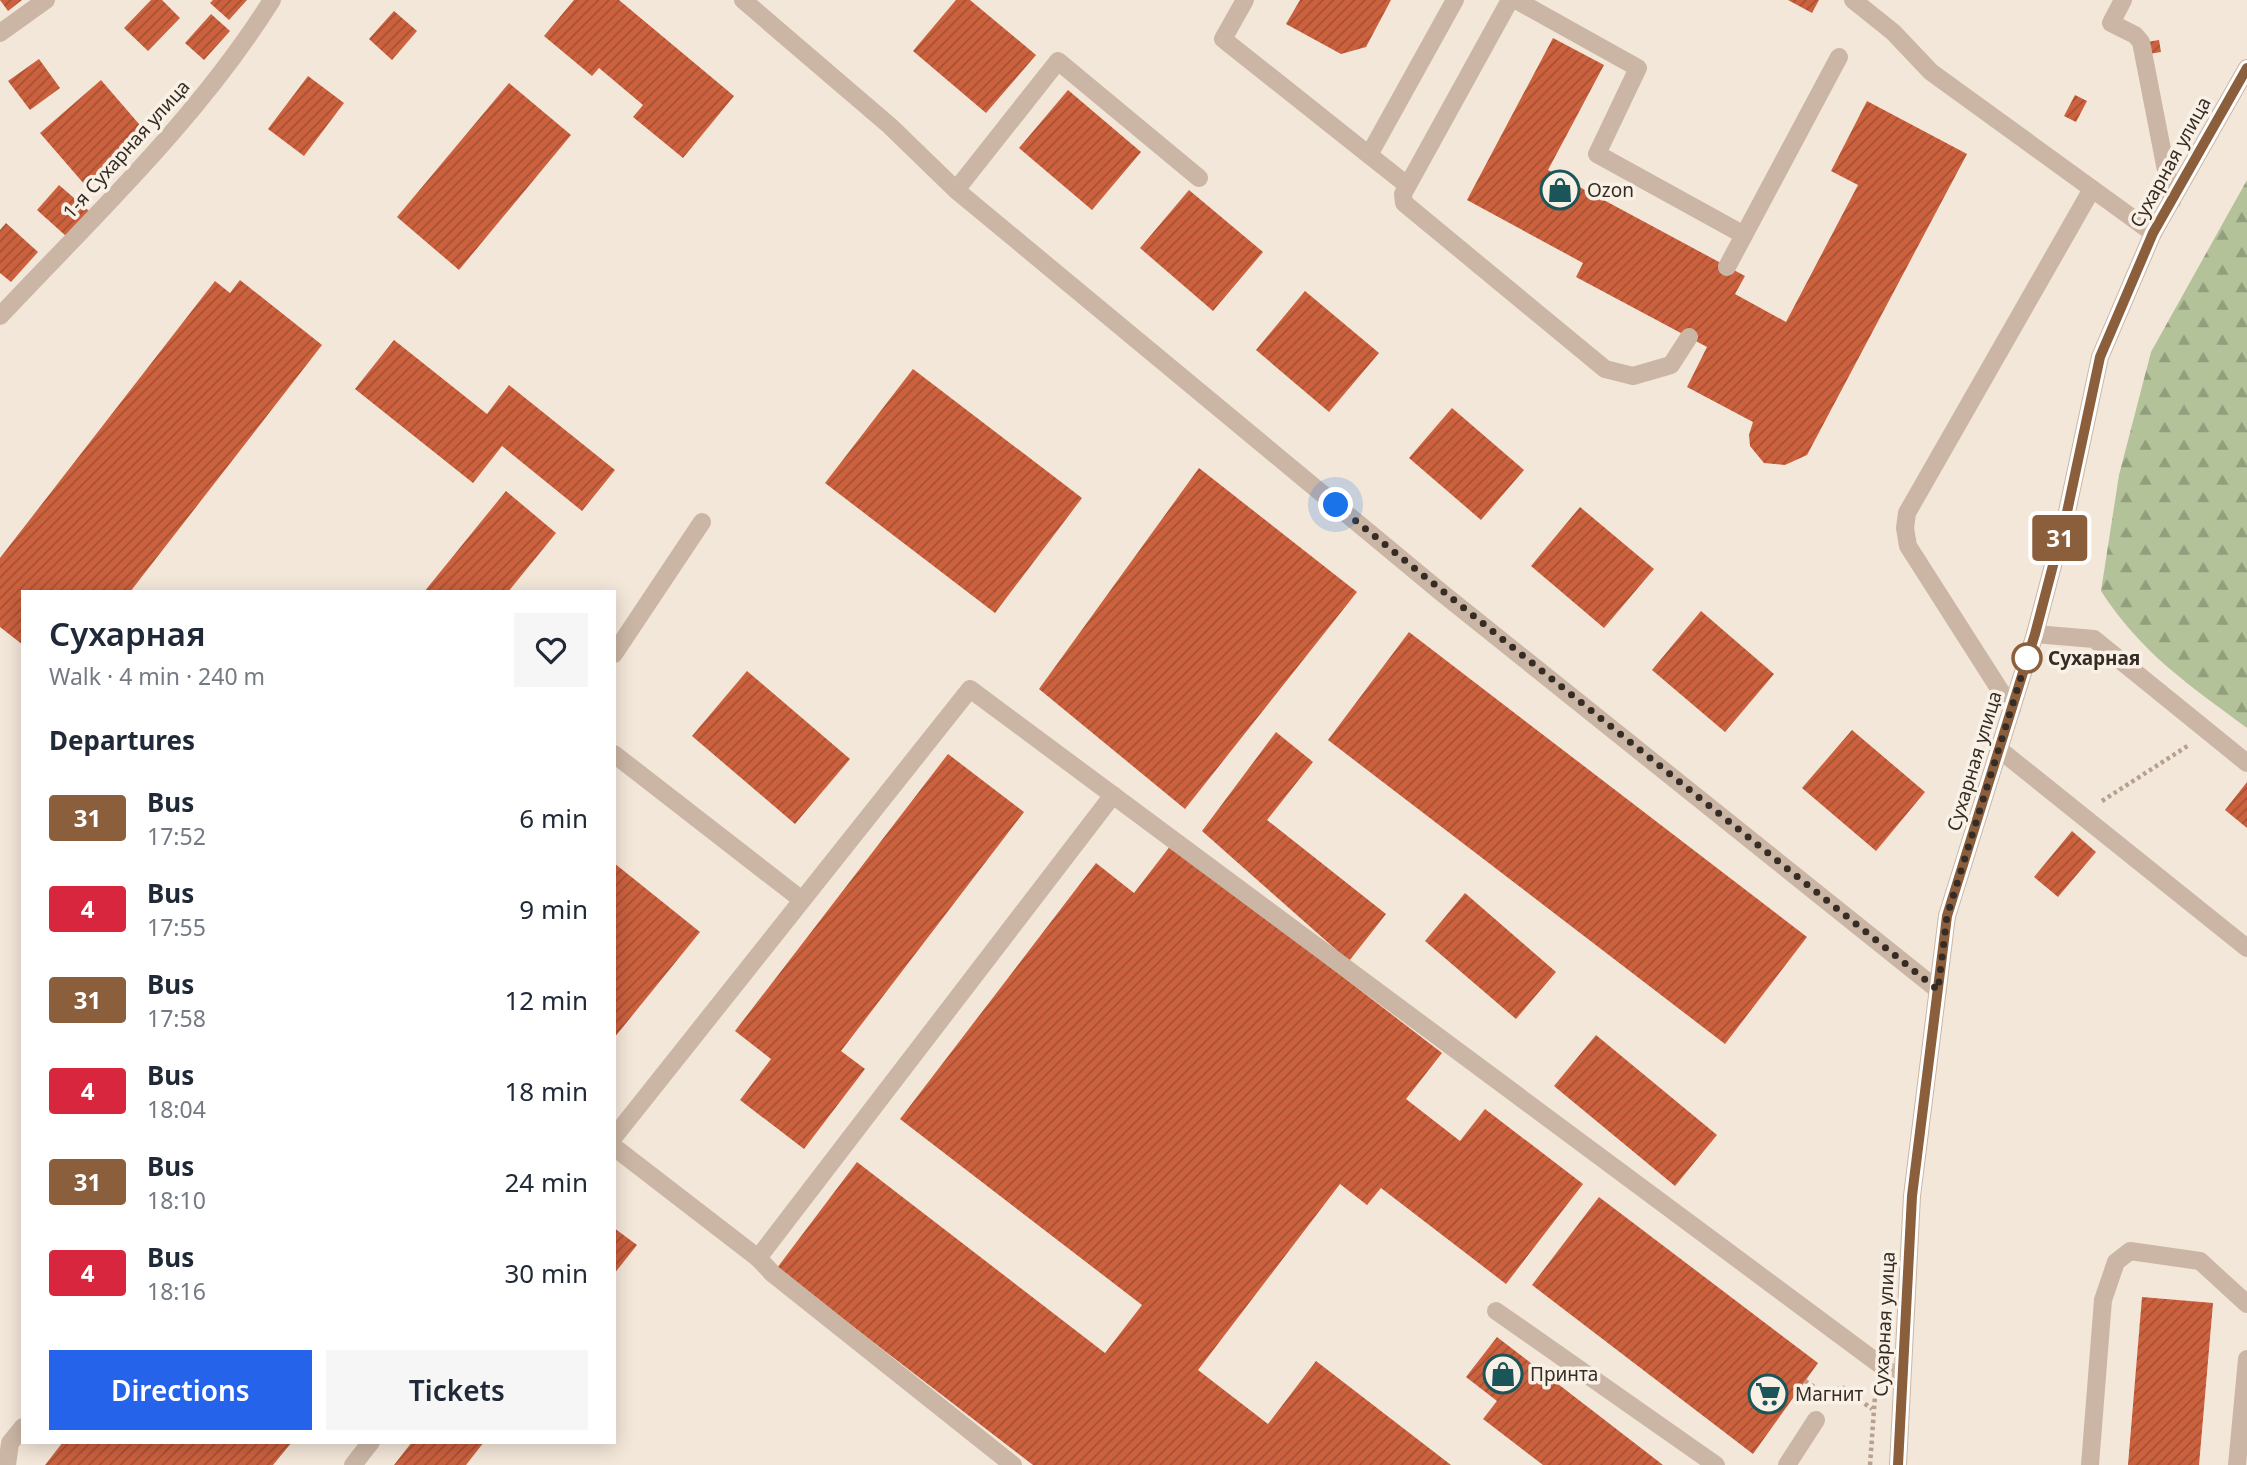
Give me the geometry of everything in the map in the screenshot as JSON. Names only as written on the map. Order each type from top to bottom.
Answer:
[{"type":"street","points":[[0,33],[46,0]]},
{"type":"street","name":"1-я Сухарная улица","points":[[0,316],[181,125],[272,0]]},
{"type":"street","points":[[744,0],[890,126],[956,190],[1442,593],[1938,990]]},
{"type":"street","points":[[1245,0],[1223,39],[1407,185]]},
{"type":"street","points":[[1369,155],[1455,0]]},
{"type":"street","points":[[1510,0],[1407,185],[1403,194],[1404,203],[1605,369],[1633,376],[1671,365],[1689,337]]},
{"type":"street","points":[[1516,0],[1638,68],[1598,148],[1599,157],[1744,235]]},
{"type":"street","points":[[1853,0],[1893,32],[1931,72],[2153,233]]},
{"type":"street","points":[[2123,0],[2111,23],[2135,35],[2141,42],[2172,201]]},
{"type":"street","points":[[1727,267],[1839,57]]},
{"type":"street","points":[[956,190],[1058,61],[1199,178]]},
{"type":"street","name":"Сухарная улица","points":[[1898,1465],[1912,1196],[1947,916],[2035,634],[2067,512],[2100,357],[2153,233],[2247,68]]},
{"type":"street","points":[[2012,709],[1908,546],[1905,528],[1908,513],[2092,189]]},
{"type":"street","points":[[616,651],[702,522]]},
{"type":"street","points":[[2035,634],[2094,639],[2247,763]]},
{"type":"street","points":[[616,1134],[970,689],[1902,1381]]},
{"type":"street","points":[[2000,750],[2247,948]]},
{"type":"street","points":[[616,756],[802,901]]},
{"type":"street","points":[[758,1258],[1113,795]]},
{"type":"street","points":[[616,1149],[758,1258],[773,1274],[1013,1465]]},
{"type":"street","points":[[2090,1465],[2103,1300],[2116,1262],[2130,1251],[2200,1261],[2247,1304]]},
{"type":"street","points":[[1496,1311],[1716,1465]]},
{"type":"street","points":[[2237,1465],[2247,1359]]},
{"type":"street","points":[[1787,1465],[1821,1413]]},
{"type":"street","points":[[7,1465],[10,1443],[21,1429]]},
{"type":"street","points":[[353,1465],[369,1444]]},
{"type":"path","points":[[2081,815],[2209,732]]},
{"type":"path","points":[[1805,1381],[1831,1398]]},
{"type":"path","points":[[1821,1413],[1841,1386],[1872,1409]]},
{"type":"green space","points":[[2247,180],[2247,728],[2167,667],[2133,633],[2101,591],[2119,475],[2151,352]]},
{"type":"building","points":[[0,0],[22,0],[8,11]]},
{"type":"building","points":[[151,0],[162,0],[180,18],[148,51],[124,28]]},
{"type":"building","points":[[213,0],[247,0],[229,20],[210,3]]},
{"type":"building","points":[[574,0],[619,0],[734,96],[683,158],[633,117],[643,105],[599,68],[592,76],[544,36]]},
{"type":"building","points":[[956,0],[970,0],[1036,55],[986,113],[913,51]]},
{"type":"building","points":[[1300,0],[1391,0],[1366,47],[1341,54],[1286,24]]},
{"type":"building","points":[[1788,0],[1819,0],[1812,13]]},
{"type":"building","points":[[394,11],[417,31],[392,60],[369,39]]},
{"type":"building","points":[[211,14],[230,31],[204,60],[185,43]]},
{"type":"building","points":[[1553,38],[1604,65],[1548,170],[1745,276],[1735,294],[1786,322],[1858,185],[1831,171],[1867,101],[1967,154],[1807,455],[1785,465],[1764,463],[1750,446],[1749,435],[1753,422],[1687,387],[1707,347],[1576,277],[1583,263],[1467,200]]},
{"type":"building","points":[[2159,40],[2161,52],[2149,54],[2147,42]]},
{"type":"building","points":[[39,59],[60,88],[30,110],[8,81]]},
{"type":"building","points":[[308,76],[344,103],[304,156],[268,129]]},
{"type":"building","points":[[101,80],[145,131],[85,185],[40,133]]},
{"type":"building","points":[[509,83],[571,135],[459,270],[397,217]]},
{"type":"building","points":[[1068,90],[1141,152],[1092,210],[1019,148]]},
{"type":"building","points":[[2075,95],[2087,101],[2076,122],[2064,116]]},
{"type":"building","points":[[59,185],[89,211],[67,237],[37,210]]},
{"type":"building","points":[[1189,190],[1263,252],[1213,311],[1140,248]]},
{"type":"building","points":[[6,223],[38,252],[11,282],[0,273],[0,230]]},
{"type":"building","points":[[240,280],[322,345],[132,590],[21,590],[21,643],[0,627],[0,558],[215,281],[230,293]]},
{"type":"building","points":[[1305,291],[1379,353],[1329,412],[1256,350]]},
{"type":"building","points":[[394,340],[487,414],[509,385],[615,470],[582,511],[502,446],[473,483],[355,389]]},
{"type":"building","points":[[913,369],[1082,498],[995,613],[825,483]]},
{"type":"building","points":[[1452,408],[1524,470],[1481,520],[1409,458]]},
{"type":"building","points":[[1199,468],[1357,592],[1185,809],[1039,689]]},
{"type":"building","points":[[506,491],[556,533],[510,590],[426,590]]},
{"type":"building","points":[[1580,507],[1654,569],[1604,628],[1531,566]]},
{"type":"building","points":[[1701,611],[1774,674],[1725,732],[1652,670]]},
{"type":"building","points":[[1409,632],[1807,937],[1725,1044],[1328,740]]},
{"type":"building","points":[[747,671],[850,759],[795,824],[692,736]]},
{"type":"building","points":[[1852,730],[1925,792],[1876,851],[1802,788]]},
{"type":"building","points":[[1276,732],[1313,762],[1267,820],[1386,914],[1349,961],[1202,831]]},
{"type":"building","points":[[948,754],[1024,812],[841,1051],[865,1069],[804,1149],[740,1100],[771,1059],[735,1031]]},
{"type":"building","points":[[2247,782],[2247,828],[2225,810]]},
{"type":"building","points":[[2072,831],[2096,852],[2058,897],[2034,877]]},
{"type":"building","points":[[1171,845],[1442,1053],[1406,1099],[1460,1141],[1485,1109],[1583,1184],[1506,1284],[1381,1188],[1367,1205],[1340,1184],[1198,1370],[1268,1424],[1316,1361],[1451,1465],[1033,1465],[777,1268],[857,1162],[1105,1353],[1142,1305],[900,1119],[1096,863],[1134,893]]},
{"type":"building","points":[[616,865],[700,932],[616,1036]]},
{"type":"building","points":[[1465,893],[1556,972],[1516,1019],[1425,941]]},
{"type":"building","points":[[1596,1035],[1717,1135],[1675,1186],[1554,1086]]},
{"type":"building","points":[[1599,1197],[1818,1363],[1753,1454],[1532,1285]]},
{"type":"building","points":[[616,1229],[637,1245],[616,1271]]},
{"type":"building","points":[[2142,1297],[2213,1303],[2199,1465],[2128,1465]]},
{"type":"building","points":[[1497,1337],[1663,1465],[1543,1465],[1483,1419],[1497,1401],[1466,1377]]},
{"type":"building","points":[[61,1444],[290,1444],[273,1465],[45,1465]]},
{"type":"building","points":[[410,1444],[482,1444],[466,1465],[394,1465]]},
{"type":"bus line","name":"31","points":[[1898,1465],[1912,1196],[1947,916],[2035,634],[2067,512],[2100,357],[2153,233],[2247,68]]},
{"type":"place","name":"Ozon","points":[[1560,190]]},
{"type":"place","name":"Сухарная","points":[[2027,658]]},
{"type":"place","name":"Принта","points":[[1503,1374]]},
{"type":"place","name":"Магнит","points":[[1768,1394]]},
{"type":"route","points":[[1336,505],[1938,990],[1947,916],[2027,658]]}]
